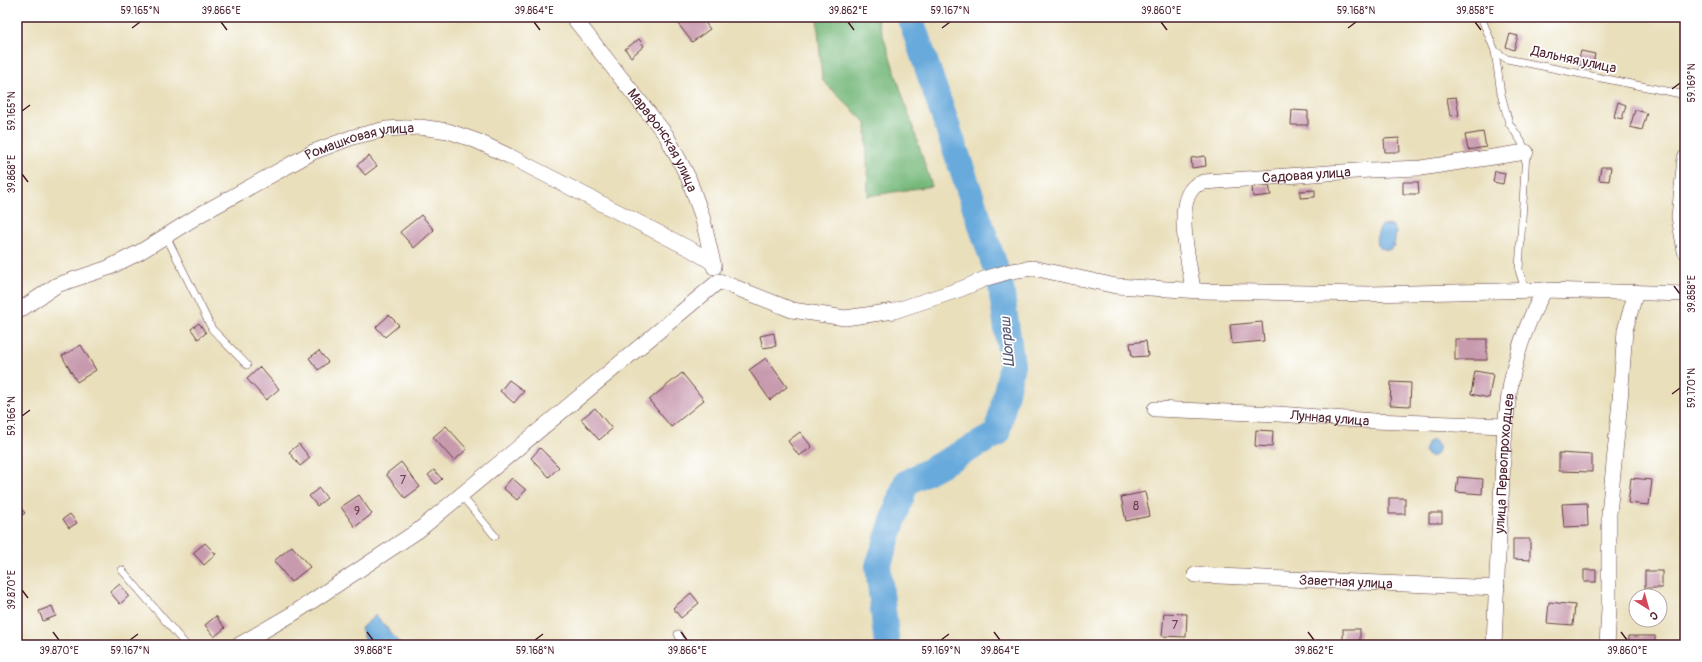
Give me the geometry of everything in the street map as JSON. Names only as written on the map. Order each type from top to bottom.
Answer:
[{"type":"street","name":"Марафонская улица","points":[[573,17],[666,135],[688,177],[702,216],[712,262],[720,281]]},
{"type":"street","name":"Ромашковая улица","points":[[17,312],[57,285],[108,268],[313,152],[353,137],[386,129],[420,127],[448,131],[477,141],[509,156],[712,262]]},
{"type":"street","name":"Садовая улица","points":[[1193,290],[1183,227],[1185,202],[1195,186],[1204,182],[1370,170],[1421,168],[1526,152]]},
{"type":"street","points":[[1685,158],[1679,216],[1685,251]]},
{"type":"street","points":[[239,645],[294,613],[419,530],[720,281],[792,310],[845,318],[894,311],[961,289],[987,278],[1011,271],[1033,268],[1116,286],[1193,290],[1369,294],[1546,290],[1685,294]]},
{"type":"street","name":"улица Первопроходцев","points":[[1494,645],[1505,426],[1516,359],[1525,329],[1546,290]]},
{"type":"street","points":[[1606,645],[1609,609],[1609,514],[1625,330],[1636,292]]},
{"type":"street","name":"Лунная улица","points":[[1155,409],[1278,414],[1374,421],[1505,426]]},
{"type":"street","name":"Заветная улица","points":[[1195,574],[1497,588]]},
{"type":"lane","points":[[1481,17],[1495,51],[1501,94],[1510,123],[1526,152],[1519,270],[1525,290]]},
{"type":"lane","name":"Дальняя улица","points":[[1495,51],[1507,59],[1682,94],[1685,97]]},
{"type":"lane","points":[[166,236],[212,329],[247,365]]},
{"type":"lane","points":[[461,495],[495,536]]},
{"type":"lane","points":[[122,570],[186,645]]},
{"type":"lane","points":[[678,634],[683,645]]},
{"type":"green space","points":[[817,17],[877,17],[932,186],[868,196],[866,123],[822,80]]},
{"type":"water","points":[[1381,225],[1393,226],[1396,232],[1394,246],[1389,250],[1379,247],[1376,241]]},
{"type":"water","points":[[1433,440],[1438,444],[1439,449],[1437,454],[1431,457],[1424,451],[1428,442]]},
{"type":"water","points":[[376,615],[401,645],[367,645],[361,628]]},
{"type":"building","points":[[681,17],[701,17],[710,29],[692,42],[676,21]]},
{"type":"building","points":[[1510,34],[1518,36],[1514,50],[1506,47]]},
{"type":"building","points":[[639,39],[644,46],[631,57],[625,49]]},
{"type":"building","points":[[1581,51],[1595,54],[1592,69],[1577,65]]},
{"type":"building","points":[[1456,97],[1459,115],[1450,116],[1447,98]]},
{"type":"building","points":[[1618,102],[1626,105],[1622,119],[1614,117]]},
{"type":"building","points":[[1292,110],[1308,111],[1308,125],[1291,125]]},
{"type":"building","points":[[1635,110],[1647,113],[1642,130],[1630,127]]},
{"type":"building","points":[[1483,132],[1486,147],[1468,150],[1465,135]]},
{"type":"building","points":[[1399,138],[1400,152],[1385,152],[1384,139]]},
{"type":"building","points":[[369,156],[377,166],[365,175],[357,165]]},
{"type":"building","points":[[1205,156],[1206,166],[1192,168],[1191,158]]},
{"type":"building","points":[[1601,167],[1611,167],[1609,181],[1599,180]]},
{"type":"building","points":[[1495,171],[1505,173],[1503,184],[1493,182]]},
{"type":"building","points":[[1403,182],[1418,182],[1419,194],[1403,194]]},
{"type":"building","points":[[1269,185],[1271,195],[1253,197],[1252,187]]},
{"type":"building","points":[[1315,190],[1315,197],[1300,198],[1300,191]]},
{"type":"building","points":[[421,215],[434,230],[414,248],[400,232]]},
{"type":"building","points":[[389,315],[399,325],[385,337],[376,327]]},
{"type":"building","points":[[1262,322],[1264,341],[1232,344],[1230,325]]},
{"type":"building","points":[[199,323],[206,333],[198,339],[191,329]]},
{"type":"building","points":[[774,333],[776,346],[763,348],[760,336]]},
{"type":"building","points":[[1455,339],[1487,339],[1487,360],[1455,360]]},
{"type":"building","points":[[1146,341],[1148,356],[1132,357],[1130,343]]},
{"type":"building","points":[[81,345],[96,370],[77,382],[62,356]]},
{"type":"building","points":[[319,351],[328,362],[318,370],[309,358]]},
{"type":"building","points":[[766,358],[787,387],[770,400],[749,370]]},
{"type":"building","points":[[260,367],[279,389],[266,400],[247,379]]},
{"type":"building","points":[[1475,371],[1493,374],[1489,398],[1471,394]]},
{"type":"building","points":[[682,373],[704,400],[671,427],[649,400]]},
{"type":"building","points":[[509,380],[524,391],[514,403],[500,391]]},
{"type":"building","points":[[1391,382],[1411,383],[1410,406],[1390,405]]},
{"type":"building","points":[[595,408],[612,429],[599,440],[581,419]]},
{"type":"building","points":[[446,426],[467,449],[454,461],[433,437]]},
{"type":"building","points":[[1256,430],[1273,431],[1272,447],[1255,446]]},
{"type":"building","points":[[800,432],[812,447],[799,456],[788,441]]},
{"type":"building","points":[[299,444],[310,458],[300,466],[289,452]]},
{"type":"building","points":[[540,448],[559,467],[549,477],[531,458]]},
{"type":"building","points":[[1559,453],[1592,455],[1592,472],[1559,471]]},
{"type":"building","points":[[401,462],[420,487],[405,498],[386,474]]},
{"type":"building","points":[[434,470],[442,479],[436,484],[428,475]]},
{"type":"building","points":[[1458,477],[1483,479],[1482,494],[1456,492]]},
{"type":"building","points":[[512,478],[526,490],[517,500],[503,488]]},
{"type":"building","points":[[1631,478],[1652,480],[1649,505],[1628,503]]},
{"type":"building","points":[[319,488],[327,498],[317,506],[309,496]]},
{"type":"building","points":[[1145,492],[1150,516],[1126,521],[1121,497]]},
{"type":"building","points":[[359,495],[372,514],[355,527],[341,507]]},
{"type":"building","points":[[1389,498],[1405,498],[1405,514],[1389,514]]},
{"type":"building","points":[[1587,503],[1588,526],[1564,527],[1562,504]]},
{"type":"building","points":[[17,504],[25,513],[17,519]]},
{"type":"building","points":[[1429,513],[1442,513],[1442,523],[1429,523]]},
{"type":"building","points":[[70,514],[77,523],[69,528],[63,519]]},
{"type":"building","points":[[1513,539],[1530,539],[1530,560],[1513,559]]},
{"type":"building","points":[[205,543],[216,554],[204,565],[193,553]]},
{"type":"building","points":[[292,546],[310,567],[291,582],[274,561]]},
{"type":"building","points":[[1584,570],[1596,570],[1596,582],[1584,582]]},
{"type":"building","points":[[1645,571],[1662,571],[1662,588],[1645,588]]},
{"type":"building","points":[[120,584],[129,596],[120,604],[110,592]]},
{"type":"building","points":[[691,593],[699,603],[681,618],[673,608]]},
{"type":"building","points":[[1549,602],[1575,605],[1573,625],[1547,623]]},
{"type":"building","points":[[52,606],[56,616],[43,621],[39,611]]},
{"type":"building","points":[[1164,613],[1187,614],[1186,637],[1162,636]]},
{"type":"building","points":[[216,616],[225,628],[214,637],[205,625]]},
{"type":"building","points":[[1343,629],[1360,629],[1360,645],[1343,645]]},
{"type":"building","points":[[1629,636],[1655,636],[1655,645],[1629,645]]},
{"type":"waterway","name":"Шограш","points":[[887,645],[878,566],[906,483],[997,434],[1012,365],[1000,281],[910,17]]}]
